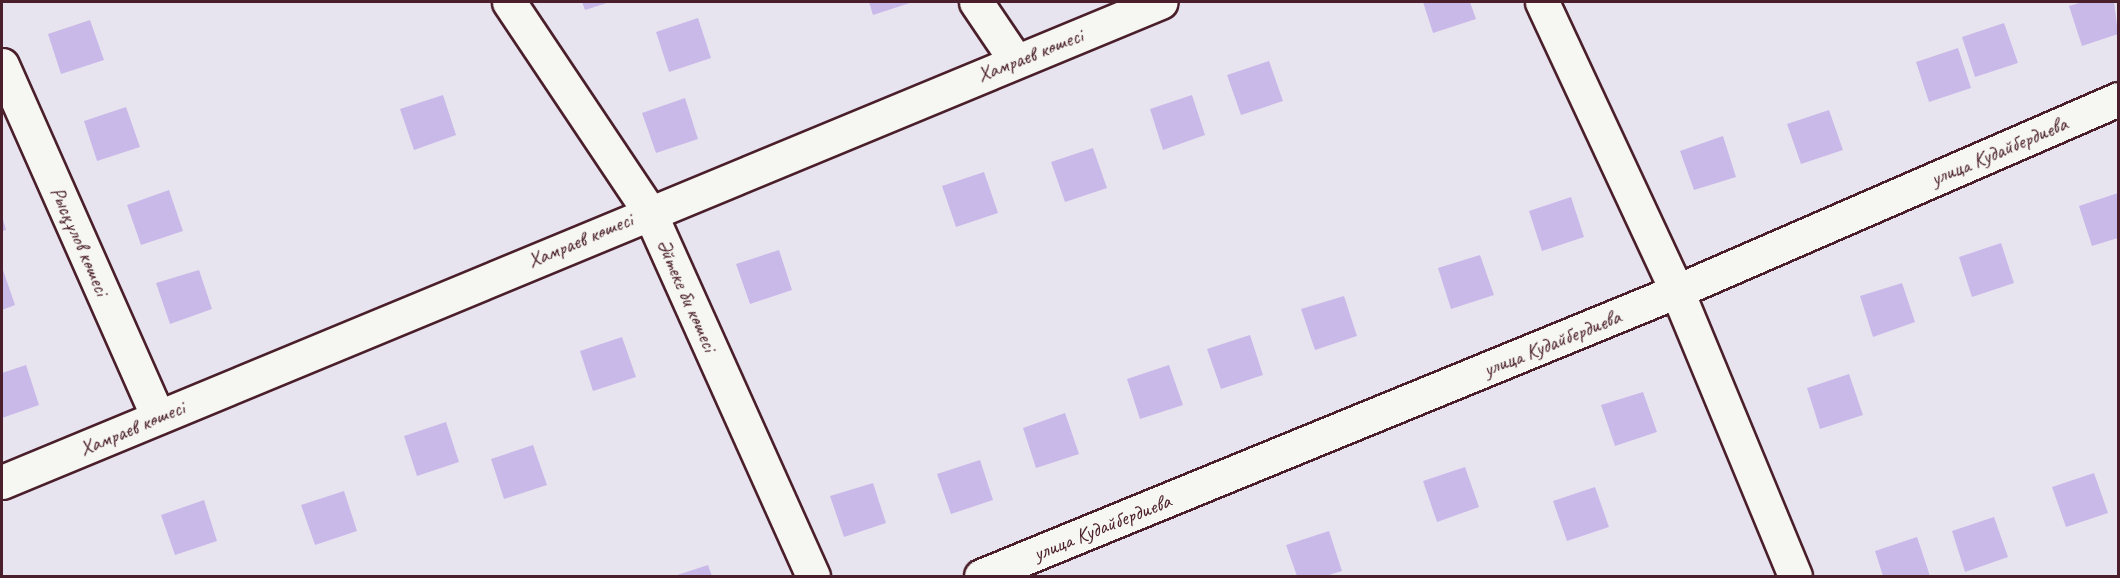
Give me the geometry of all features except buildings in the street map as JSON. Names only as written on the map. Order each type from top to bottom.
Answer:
[{"type":"street","name":"Әйтеке би көшесі","points":[[509,2],[649,211],[813,576]]},
{"type":"street","points":[[976,2],[1016,61]]},
{"type":"street","name":"Хамраев көшесі","points":[[2,482],[649,211],[1161,2]]},
{"type":"street","points":[[1542,2],[1677,291],[1795,576]]},
{"type":"street","name":"Рысқұлов көшесі","points":[[2,65],[158,417]]},
{"type":"street","name":"улица Кудайбердиева","points":[[981,576],[1677,291],[2118,99]]}]
